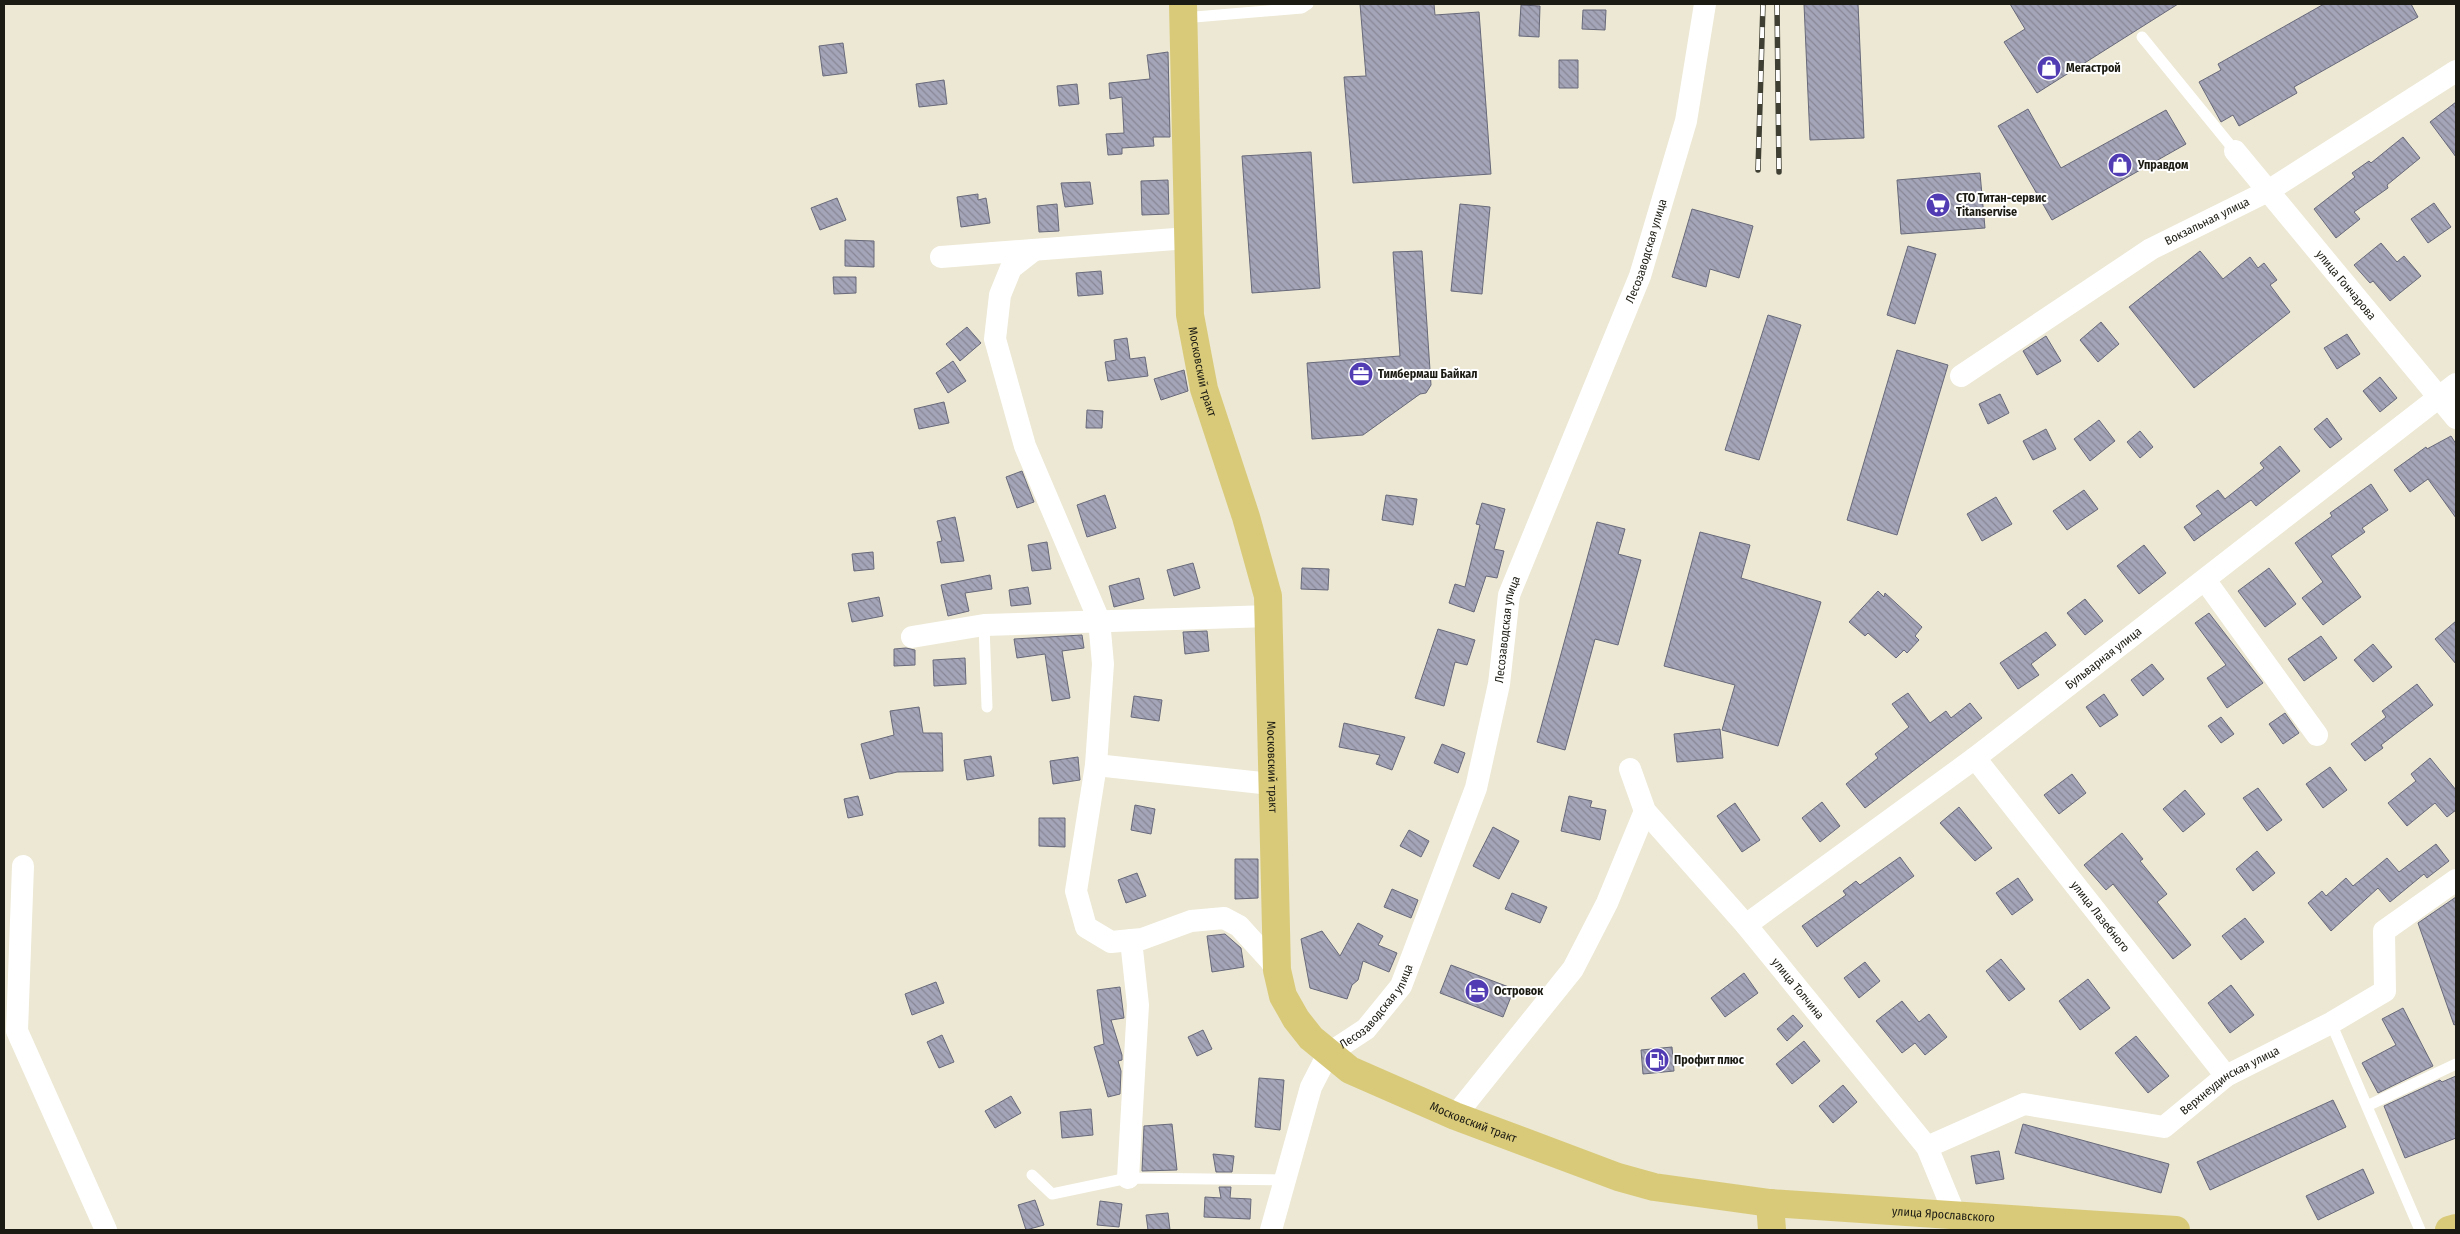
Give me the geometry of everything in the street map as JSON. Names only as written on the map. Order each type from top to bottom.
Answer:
[{"type":"main road","name":"Московский тракт","points":[[1183,11],[1190,315],[1204,389],[1246,517],[1268,596],[1273,737],[1271,784],[1277,970],[1283,996],[1296,1019],[1311,1038],[1328,1054],[1350,1070],[1455,1116],[1618,1177],[1654,1187],[1770,1203]]},
{"type":"main road","name":"улица Ярославского","points":[[1770,1203],[2176,1230]]},
{"type":"main road","points":[[1770,1203],[1772,1230]]},
{"type":"main road","points":[[2449,1230],[2456,1228]]},
{"type":"street","name":"Лесозаводская улица","points":[[1271,1230],[1311,1086],[1328,1054],[1366,1029],[1401,986],[1476,788],[1499,684],[1509,595],[1640,276],[1686,121],[1705,4]]},
{"type":"street","name":"Вокзальная улица","points":[[1961,376],[2151,249],[2268,191],[2456,71]]},
{"type":"street","name":"улица Гончарова","points":[[2235,151],[2456,418]]},
{"type":"street","points":[[941,257],[1188,238]]},
{"type":"street","points":[[1034,250],[1012,268],[1000,296],[995,339],[1025,446],[1099,620],[1103,664],[1096,765],[1076,891],[1086,927],[1111,942],[1142,939],[1191,921],[1224,918],[1239,926],[1277,970]]},
{"type":"street","name":"Бульварная улица","points":[[1746,925],[1975,758],[2456,384]]},
{"type":"street","points":[[2205,580],[2317,735]]},
{"type":"street","points":[[912,637],[984,625],[1270,616]]},
{"type":"street","name":"улица Лазебного","points":[[1975,758],[2226,1076]]},
{"type":"street","points":[[1096,765],[1271,784]]},
{"type":"street","name":"улица Толчина","points":[[1630,769],[1645,811],[1746,925],[1927,1147],[1955,1215]]},
{"type":"street","points":[[1455,1116],[1573,969],[1607,903],[1645,811]]},
{"type":"street","points":[[23,866],[17,1032],[106,1230]]},
{"type":"street","name":"Верхнеудинская улица","points":[[1927,1147],[2024,1104],[2164,1127],[2226,1076],[2331,1023],[2385,991],[2384,932],[2456,880]]},
{"type":"street","points":[[1128,1178],[1138,1005],[1132,940]]},
{"type":"lane","points":[[1183,11],[1302,8],[1308,4]]},
{"type":"lane","points":[[2142,38],[2235,151]]},
{"type":"lane","points":[[984,625],[987,707]]},
{"type":"lane","points":[[2331,1023],[2420,1230]]},
{"type":"lane","points":[[2366,1106],[2456,1064]]},
{"type":"lane","points":[[1032,1175],[1052,1194],[1128,1178],[1285,1180]]},
{"type":"building","points":[[1360,4],[1434,4],[1435,15],[1479,12],[1491,174],[1353,183],[1344,77],[1366,76]]},
{"type":"building","points":[[1804,4],[1858,4],[1864,138],[1810,140]]},
{"type":"building","name":"Мегастрой","points":[[2010,4],[2178,4],[2037,93],[2004,42],[2025,29]]},
{"type":"building","points":[[2324,4],[2411,4],[2418,17],[2294,87],[2297,93],[2239,126],[2233,115],[2221,122],[2199,82],[2221,70],[2218,64]]},
{"type":"building","points":[[1521,5],[1540,6],[1539,37],[1519,36]]},
{"type":"building","points":[[1583,10],[1606,10],[1605,30],[1582,29]]},
{"type":"building","points":[[843,43],[847,73],[823,76],[819,46]]},
{"type":"building","points":[[1168,52],[1170,137],[1153,137],[1154,146],[1122,148],[1122,154],[1108,155],[1106,134],[1124,133],[1122,97],[1110,99],[1109,83],[1150,79],[1147,55]]},
{"type":"building","points":[[1559,60],[1578,60],[1578,88],[1559,88]]},
{"type":"building","points":[[944,80],[947,104],[919,107],[916,84]]},
{"type":"building","points":[[1077,84],[1079,104],[1059,106],[1057,86]]},
{"type":"building","points":[[2456,102],[2456,157],[2430,122]]},
{"type":"building","points":[[2028,109],[2061,168],[2166,110],[2186,144],[2052,220],[1998,126]]},
{"type":"building","points":[[2403,137],[2420,158],[2387,185],[2388,188],[2354,212],[2360,219],[2336,238],[2314,209],[2355,177],[2352,173],[2369,161],[2371,163]]},
{"type":"building","points":[[1311,152],[1320,288],[1252,293],[1242,156]]},
{"type":"building","points":[[1980,173],[1985,228],[1901,234],[1897,180]]},
{"type":"building","points":[[1168,180],[1169,214],[1142,215],[1141,181]]},
{"type":"building","points":[[1090,182],[1093,204],[1065,207],[1061,183]]},
{"type":"building","points":[[978,194],[978,200],[986,198],[990,223],[961,227],[957,197]]},
{"type":"building","points":[[837,198],[846,220],[820,230],[811,208]]},
{"type":"building","points":[[2434,203],[2451,227],[2428,243],[2411,219]]},
{"type":"building","points":[[1057,204],[1059,231],[1039,232],[1037,206]]},
{"type":"building","points":[[1460,204],[1490,207],[1482,294],[1451,291]]},
{"type":"building","points":[[1692,209],[1753,226],[1739,278],[1710,269],[1706,287],[1672,277]]},
{"type":"building","points":[[845,240],[874,241],[874,267],[845,266]]},
{"type":"building","points":[[2381,243],[2397,262],[2404,256],[2421,276],[2390,301],[2373,281],[2370,283],[2354,265]]},
{"type":"building","points":[[1908,246],[1936,254],[1915,324],[1887,315]]},
{"type":"building","points":[[1422,251],[1431,385],[1426,393],[1420,394],[1363,435],[1312,439],[1307,363],[1400,356],[1393,252]]},
{"type":"building","points":[[2200,251],[2223,279],[2250,257],[2258,268],[2264,263],[2277,280],[2270,285],[2290,312],[2194,388],[2129,307]]},
{"type":"building","points":[[1101,271],[1103,294],[1078,296],[1076,273]]},
{"type":"building","points":[[833,277],[856,277],[856,293],[834,294]]},
{"type":"building","points":[[1768,315],[1801,325],[1759,460],[1725,450]]},
{"type":"building","points":[[2101,322],[2119,344],[2098,362],[2080,340]]},
{"type":"building","points":[[967,327],[981,343],[960,361],[946,344]]},
{"type":"building","points":[[2347,334],[2360,354],[2337,369],[2324,348]]},
{"type":"building","points":[[2046,336],[2061,361],[2037,375],[2023,351]]},
{"type":"building","points":[[1127,338],[1130,359],[1145,357],[1148,376],[1108,381],[1105,362],[1116,360],[1114,340]]},
{"type":"building","points":[[1897,350],[1948,365],[1897,535],[1847,520]]},
{"type":"building","points":[[953,361],[966,381],[948,393],[936,373]]},
{"type":"building","points":[[1184,370],[1188,391],[1161,400],[1154,379]]},
{"type":"building","points":[[2380,377],[2397,398],[2380,412],[2363,391]]},
{"type":"building","points":[[2000,394],[2009,413],[1988,424],[1979,404]]},
{"type":"building","points":[[944,402],[949,423],[919,429],[914,409]]},
{"type":"building","points":[[1087,410],[1103,411],[1102,428],[1086,428]]},
{"type":"building","points":[[2327,418],[2342,439],[2330,448],[2314,429]]},
{"type":"building","points":[[2099,420],[2115,441],[2090,461],[2074,439]]},
{"type":"building","points":[[2046,429],[2056,449],[2033,460],[2023,441]]},
{"type":"building","points":[[2140,431],[2153,447],[2140,458],[2127,442]]},
{"type":"building","points":[[2451,436],[2456,444],[2456,518],[2428,479],[2410,492],[2394,470],[2426,447],[2427,449]]},
{"type":"building","points":[[2280,446],[2300,471],[2256,506],[2251,500],[2194,541],[2184,527],[2202,514],[2196,506],[2218,490],[2225,499],[2264,468],[2260,463]]},
{"type":"building","points":[[1022,471],[1034,502],[1017,508],[1006,477]]},
{"type":"building","points":[[2371,484],[2388,510],[2362,528],[2365,532],[2331,556],[2361,597],[2323,625],[2302,598],[2323,582],[2295,543],[2332,516],[2330,513]]},
{"type":"building","points":[[2084,490],[2098,509],[2067,530],[2053,511]]},
{"type":"building","points":[[1105,495],[1116,528],[1087,537],[1077,505]]},
{"type":"building","points":[[1386,495],[1417,499],[1413,525],[1382,520]]},
{"type":"building","points":[[1996,497],[2012,524],[1982,541],[1967,514]]},
{"type":"building","points":[[1482,503],[1505,509],[1494,549],[1504,551],[1497,578],[1486,576],[1474,612],[1449,603],[1455,584],[1465,587],[1480,525],[1476,524]]},
{"type":"building","points":[[955,517],[964,561],[941,563],[937,542],[942,541],[937,521]]},
{"type":"building","points":[[1597,522],[1625,529],[1618,554],[1641,560],[1618,645],[1595,639],[1565,750],[1537,742]]},
{"type":"building","points":[[1700,532],[1750,545],[1741,578],[1821,602],[1778,746],[1722,730],[1735,685],[1664,666]]},
{"type":"building","points":[[1047,542],[1051,569],[1032,571],[1028,545]]},
{"type":"building","points":[[2144,545],[2166,573],[2139,594],[2117,566]]},
{"type":"building","points":[[873,552],[874,569],[854,571],[852,554]]},
{"type":"building","points":[[1193,563],[1200,588],[1174,596],[1167,570]]},
{"type":"building","points":[[1302,568],[1329,569],[1328,590],[1301,589]]},
{"type":"building","points":[[2269,568],[2296,604],[2265,627],[2238,591]]},
{"type":"building","points":[[990,575],[992,589],[965,593],[969,611],[948,616],[941,585]]},
{"type":"building","points":[[1139,578],[1144,599],[1114,607],[1109,586]]},
{"type":"building","points":[[1028,587],[1031,604],[1011,606],[1009,590]]},
{"type":"building","points":[[1878,591],[1884,597],[1885,593],[1922,627],[1915,636],[1919,640],[1907,653],[1904,650],[1896,658],[1868,633],[1865,636],[1849,622]]},
{"type":"building","points":[[879,597],[883,616],[852,622],[848,603]]},
{"type":"building","points":[[2085,599],[2103,621],[2085,635],[2067,613]]},
{"type":"building","points":[[2209,613],[2263,683],[2227,708],[2207,678],[2226,665],[2195,623]]},
{"type":"building","points":[[2456,621],[2456,664],[2435,639]]},
{"type":"building","points":[[1438,629],[1475,640],[1467,665],[1455,662],[1444,706],[1415,698]]},
{"type":"building","points":[[1207,631],[1209,651],[1185,654],[1183,632]]},
{"type":"building","points":[[2046,632],[2056,645],[2031,664],[2039,675],[2018,689],[2000,663]]},
{"type":"building","points":[[1082,635],[1084,648],[1062,651],[1070,698],[1052,701],[1045,654],[1017,658],[1014,639]]},
{"type":"building","points":[[2321,636],[2337,658],[2304,681],[2288,659]]},
{"type":"building","points":[[2373,644],[2392,667],[2373,682],[2354,660]]},
{"type":"building","points":[[906,648],[915,650],[915,665],[894,666],[894,649]]},
{"type":"building","points":[[965,658],[966,684],[934,686],[933,660]]},
{"type":"building","points":[[2152,664],[2164,679],[2143,696],[2131,680]]},
{"type":"building","points":[[2417,684],[2433,705],[2381,745],[2383,748],[2365,761],[2351,744],[2386,717],[2382,711]]},
{"type":"building","points":[[1908,693],[1930,723],[1946,711],[1951,718],[1970,703],[1982,718],[1865,808],[1846,784],[1878,758],[1875,754],[1909,727],[1892,704]]},
{"type":"building","points":[[2104,694],[2118,715],[2100,727],[2086,707]]},
{"type":"building","points":[[1134,696],[1162,700],[1159,721],[1131,717]]},
{"type":"building","points":[[919,707],[923,733],[942,733],[943,771],[897,772],[870,779],[861,744],[894,735],[890,711]]},
{"type":"building","points":[[2285,713],[2299,733],[2283,744],[2269,724]]},
{"type":"building","points":[[2221,717],[2234,734],[2221,743],[2208,726]]},
{"type":"building","points":[[1344,723],[1405,737],[1392,770],[1376,764],[1380,755],[1339,747]]},
{"type":"building","points":[[1720,729],[1723,758],[1677,762],[1674,734]]},
{"type":"building","points":[[1442,744],[1465,753],[1458,773],[1434,763]]},
{"type":"building","points":[[991,756],[994,776],[967,780],[964,760]]},
{"type":"building","points":[[1078,757],[1080,780],[1053,784],[1050,761]]},
{"type":"building","points":[[2430,758],[2456,790],[2456,810],[2447,817],[2435,803],[2407,826],[2388,803],[2416,781],[2411,774]]},
{"type":"building","points":[[2330,767],[2347,790],[2323,808],[2306,784]]},
{"type":"building","points":[[2072,774],[2086,793],[2059,814],[2044,795]]},
{"type":"building","points":[[2258,788],[2282,820],[2267,831],[2243,798]]},
{"type":"building","points":[[2185,790],[2205,814],[2183,832],[2163,809]]},
{"type":"building","points":[[858,796],[863,815],[848,818],[844,799]]},
{"type":"building","points":[[1569,796],[1592,801],[1590,807],[1606,810],[1600,840],[1561,831]]},
{"type":"building","points":[[1822,802],[1840,826],[1820,842],[1802,818]]},
{"type":"building","points":[[1735,803],[1760,840],[1742,852],[1717,816]]},
{"type":"building","points":[[1135,805],[1155,809],[1151,834],[1131,830]]},
{"type":"building","points":[[1959,807],[1992,848],[1975,861],[1940,823]]},
{"type":"building","points":[[1039,818],[1065,818],[1065,847],[1039,846]]},
{"type":"building","points":[[1493,827],[1519,841],[1499,879],[1473,866]]},
{"type":"building","points":[[1409,830],[1429,841],[1421,857],[1400,846]]},
{"type":"building","points":[[2122,833],[2143,859],[2140,861],[2167,894],[2157,902],[2191,945],[2173,959],[2113,884],[2106,890],[2084,865]]},
{"type":"building","points":[[2436,844],[2449,861],[2427,878],[2424,874],[2390,902],[2378,888],[2331,931],[2308,903],[2322,891],[2326,896],[2346,878],[2353,886],[2387,858],[2399,872]]},
{"type":"building","points":[[2257,851],[2275,873],[2253,891],[2236,869]]},
{"type":"building","points":[[1900,857],[1914,876],[1817,947],[1802,926],[1846,895],[1843,891],[1856,881],[1860,885]]},
{"type":"building","points":[[1235,859],[1258,859],[1258,898],[1235,899]]},
{"type":"building","points":[[1137,873],[1146,896],[1126,903],[1118,880]]},
{"type":"building","points":[[2018,878],[2033,900],[2012,915],[1996,893]]},
{"type":"building","points":[[1392,889],[1418,900],[1411,918],[1384,907]]},
{"type":"building","points":[[1512,893],[1547,907],[1540,923],[1505,909]]},
{"type":"building","points":[[2456,897],[2456,1024],[2454,1025],[2418,923]]},
{"type":"building","points":[[2245,918],[2264,942],[2241,960],[2222,936]]},
{"type":"building","points":[[1358,923],[1383,936],[1378,945],[1397,953],[1389,972],[1363,961],[1358,980],[1352,985],[1347,999],[1310,988],[1301,939],[1322,931],[1340,956]]},
{"type":"building","points":[[1225,934],[1241,948],[1244,967],[1212,972],[1207,936]]},
{"type":"building","points":[[2001,959],[2025,989],[2009,1001],[1986,971]]},
{"type":"building","points":[[1865,962],[1880,981],[1859,998],[1844,978]]},
{"type":"building","name":"Островок","points":[[1451,965],[1514,989],[1503,1017],[1440,993]]},
{"type":"building","points":[[1744,973],[1758,993],[1725,1017],[1711,998]]},
{"type":"building","points":[[2088,979],[2110,1008],[2080,1030],[2059,1001]]},
{"type":"building","points":[[936,982],[944,1003],[912,1015],[905,994]]},
{"type":"building","points":[[2231,985],[2254,1015],[2230,1033],[2208,1003]]},
{"type":"building","points":[[1120,987],[1124,1018],[1111,1020],[1122,1055],[1122,1060],[1118,1061],[1121,1071],[1120,1094],[1108,1097],[1094,1047],[1104,1044],[1097,990]]},
{"type":"building","points":[[1902,1001],[1919,1022],[1929,1014],[1947,1037],[1925,1055],[1915,1043],[1902,1053],[1876,1021]]},
{"type":"building","points":[[2403,1008],[2433,1066],[2378,1093],[2362,1063],[2396,1045],[2382,1019]]},
{"type":"building","points":[[1793,1015],[1803,1026],[1787,1041],[1777,1029]]},
{"type":"building","points":[[1203,1030],[1212,1049],[1197,1056],[1188,1037]]},
{"type":"building","points":[[942,1035],[954,1062],[939,1068],[927,1042]]},
{"type":"building","points":[[2136,1036],[2169,1076],[2148,1093],[2115,1053]]},
{"type":"building","points":[[1804,1041],[1820,1061],[1792,1084],[1776,1064]]},
{"type":"building","name":"Профит плюс","points":[[1672,1047],[1674,1071],[1643,1074],[1641,1050]]},
{"type":"building","points":[[2456,1076],[2456,1138],[2405,1158],[2384,1106],[2440,1080],[2442,1082]]},
{"type":"building","points":[[1259,1078],[1284,1080],[1280,1130],[1255,1127]]},
{"type":"building","points":[[1843,1085],[1857,1102],[1833,1123],[1819,1106]]},
{"type":"building","points":[[1011,1096],[1021,1113],[995,1128],[985,1111]]},
{"type":"building","points":[[2333,1100],[2346,1127],[2210,1190],[2197,1162]]},
{"type":"building","points":[[1091,1109],[1093,1135],[1062,1138],[1060,1112]]},
{"type":"building","points":[[1172,1124],[1177,1170],[1142,1171],[1144,1126]]},
{"type":"building","points":[[2023,1124],[2169,1164],[2161,1193],[2015,1153]]},
{"type":"building","points":[[1999,1151],[2004,1179],[1976,1184],[1971,1156]]},
{"type":"building","points":[[1213,1154],[1234,1156],[1232,1172],[1216,1172]]},
{"type":"building","points":[[2363,1169],[2374,1193],[2318,1220],[2306,1196]]},
{"type":"building","points":[[1219,1187],[1231,1187],[1230,1198],[1251,1199],[1250,1219],[1204,1217],[1205,1197],[1221,1198]]},
{"type":"building","points":[[1035,1200],[1044,1225],[1026,1230],[1018,1205]]},
{"type":"building","points":[[1100,1201],[1122,1204],[1119,1227],[1097,1225]]},
{"type":"building","points":[[1168,1213],[1170,1230],[1148,1230],[1146,1215]]},
{"type":"railway","points":[[1758,170],[1763,4]]},
{"type":"railway","points":[[1777,4],[1779,172]]},
{"type":"place","name":"Мегастрой","points":[[2049,68]]},
{"type":"place","name":"Управдом","points":[[2120,165]]},
{"type":"place","name":"СТО Титан-сервис Titanservise","points":[[1938,205]]},
{"type":"place","name":"Тимбермаш Байкал","points":[[1361,374]]},
{"type":"place","name":"Островок","points":[[1477,991]]},
{"type":"place","name":"Профит плюс","points":[[1657,1060]]}]
